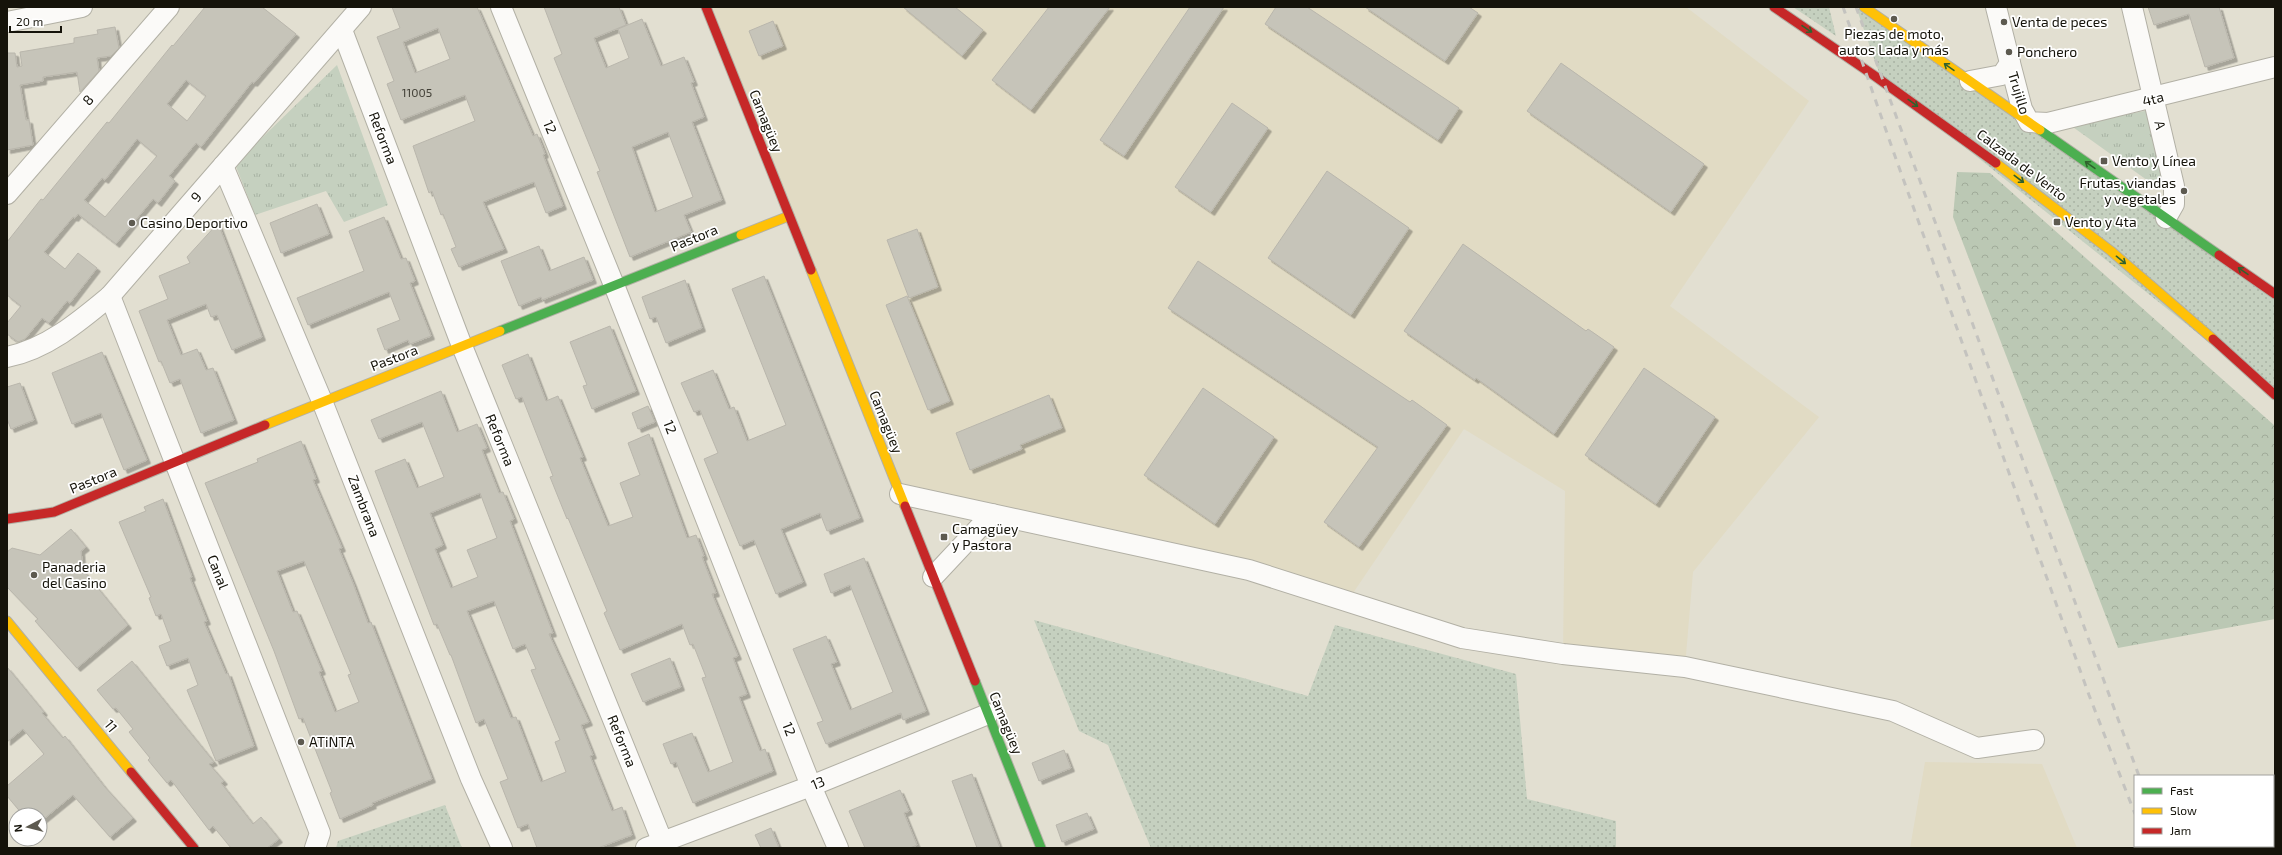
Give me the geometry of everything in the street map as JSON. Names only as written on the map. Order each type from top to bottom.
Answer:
[{"type":"main road","name":"Camagüey","points":[[706,7],[1041,848]]},
{"type":"main road","name":"Calzada de Vento","points":[[1774,7],[1863,67],[2036,192],[2156,288],[2275,395]]},
{"type":"main road","points":[[1864,7],[2275,294]]},
{"type":"main road","name":"Pastora","points":[[7,519],[54,512],[322,400],[789,216]]},
{"type":"main road","name":"11","points":[[7,621],[194,848]]},
{"type":"street","points":[[7,22],[82,7]]},
{"type":"street","name":"8","points":[[7,194],[169,7]]},
{"type":"street","name":"9","points":[[7,357],[46,343],[78,323],[110,296],[361,7]]},
{"type":"street","name":"12","points":[[501,7],[614,285],[811,786],[838,848]]},
{"type":"street","name":"Trujillo","points":[[1996,7],[2022,109],[2029,122]]},
{"type":"street","name":"A","points":[[2132,7],[2174,186],[2174,204],[2166,218]]},
{"type":"street","name":"Reforma","points":[[342,30],[462,346],[658,846]]},
{"type":"street","name":"Trujillo","points":[[1970,81],[2002,75],[2010,63]]},
{"type":"street","name":"4ta","points":[[2029,122],[2048,123],[2275,68]]},
{"type":"street","name":"Zambrana","points":[[223,166],[322,400],[470,779],[502,848]]},
{"type":"street","name":"Canal","points":[[110,296],[320,833],[315,848]]},
{"type":"street","points":[[900,494],[1249,570],[1462,638],[1563,654],[1685,667],[1886,709],[1977,748],[2034,740]]},
{"type":"street","points":[[933,578],[992,514]]},
{"type":"street","name":"13","points":[[658,846],[988,714]]},
{"type":"shaded area","points":[[706,7],[1686,7],[1809,101],[1670,306],[1819,417],[1693,572],[1685,667],[1563,654],[1565,491],[1464,429],[1347,602],[900,494]]},
{"type":"shaded area","points":[[1925,762],[2042,764],[2077,848],[1910,848]]},
{"type":"green space","points":[[1793,7],[1829,7],[1836,36]]},
{"type":"green space","points":[[1856,7],[2275,294],[2275,395],[1882,81]]},
{"type":"green space","points":[[337,65],[388,205],[344,222],[326,191],[255,215],[235,164]]},
{"type":"green space","points":[[2150,110],[2167,185],[2158,188],[2070,125]]},
{"type":"green space","points":[[1957,172],[1990,173],[2275,426],[2275,619],[2118,648],[1953,217]]},
{"type":"green space","points":[[1034,620],[1308,696],[1335,625],[1516,674],[1527,799],[1616,821],[1616,848],[1151,848],[1108,745],[1079,731]]},
{"type":"green space","points":[[445,805],[462,848],[336,848],[338,841]]},
{"type":"building","points":[[205,7],[262,7],[296,34],[254,83],[252,82],[201,147],[196,143],[169,176],[175,181],[158,203],[153,199],[116,244],[78,214],[75,218],[73,217],[44,252],[65,269],[78,253],[97,268],[70,303],[67,301],[49,323],[42,318],[25,339],[18,342],[7,334],[7,323],[21,306],[7,295],[7,242],[41,199],[43,200],[107,122],[109,123],[172,45],[173,46]],"holes":[[[186,80],[206,96],[187,121],[167,104]],[[137,139],[157,156],[105,217],[84,200],[102,178],[105,180]]]},
{"type":"building","points":[[392,7],[477,7],[533,136],[537,134],[545,154],[543,155],[563,206],[546,213],[534,182],[483,202],[504,249],[459,267],[451,249],[456,247],[432,191],[429,193],[413,146],[475,121],[465,95],[401,120],[387,84],[394,81],[377,37],[400,28]],"holes":[[[438,28],[450,59],[415,73],[403,42]]]},
{"type":"building","points":[[544,7],[619,7],[626,25],[594,38],[606,68],[629,58],[618,29],[642,19],[661,66],[684,57],[694,82],[691,83],[704,117],[692,122],[722,200],[684,215],[691,232],[630,257],[597,172],[600,171],[554,58],[562,54]],"holes":[[[668,132],[693,197],[655,212],[632,147]]]},
{"type":"building","points":[[903,7],[955,7],[983,30],[962,56]]},
{"type":"building","points":[[1049,7],[1110,7],[1031,110],[992,80]]},
{"type":"building","points":[[1190,7],[1224,7],[1124,156],[1100,140]]},
{"type":"building","points":[[1276,7],[1307,7],[1459,108],[1438,140],[1265,24]]},
{"type":"building","points":[[1365,7],[1469,7],[1478,13],[1445,61]]},
{"type":"building","points":[[2148,7],[2219,7],[2234,58],[2205,67],[2189,14],[2154,25]]},
{"type":"building","points":[[773,21],[783,46],[759,56],[749,31]]},
{"type":"building","points":[[115,27],[119,48],[111,56],[97,58],[99,71],[80,92],[77,72],[43,77],[43,81],[20,85],[26,120],[29,120],[33,145],[7,150],[7,53],[15,53],[17,67],[22,66],[20,52],[74,43],[74,38],[98,34],[97,30]]},
{"type":"building","points":[[1561,63],[1704,164],[1671,212],[1527,111]]},
{"type":"building","points":[[1232,103],[1268,128],[1211,212],[1175,187]]},
{"type":"building","points":[[1327,171],[1409,228],[1351,315],[1268,258]]},
{"type":"building","points":[[317,204],[329,234],[281,253],[270,223]]},
{"type":"building","points":[[384,217],[401,259],[406,258],[415,281],[410,283],[431,336],[410,344],[408,340],[385,350],[377,329],[400,320],[389,292],[308,325],[297,298],[364,271],[349,231]]},
{"type":"building","points":[[218,223],[262,337],[232,350],[217,315],[211,317],[206,304],[167,320],[181,355],[197,349],[206,370],[213,368],[234,420],[201,433],[180,379],[170,383],[161,361],[159,362],[139,311],[168,299],[159,276],[190,263],[187,257]]},
{"type":"building","points":[[917,229],[938,287],[909,298],[887,240]]},
{"type":"building","points":[[1463,244],[1586,331],[1588,329],[1614,347],[1554,434],[1476,378],[1475,380],[1404,331]]},
{"type":"building","points":[[539,246],[549,271],[584,257],[593,280],[542,300],[541,297],[519,306],[501,261]]},
{"type":"building","points":[[1198,261],[1410,402],[1412,400],[1447,425],[1359,547],[1324,522],[1378,447],[1168,308]]},
{"type":"building","points":[[764,276],[860,518],[827,531],[820,513],[781,529],[803,582],[776,594],[754,540],[740,546],[704,459],[718,453],[700,410],[694,412],[681,383],[713,370],[729,409],[734,407],[747,441],[786,425],[732,289]]},
{"type":"building","points":[[685,280],[702,328],[666,343],[656,317],[650,319],[642,297]]},
{"type":"building","points":[[907,296],[950,401],[928,410],[886,305]]},
{"type":"building","points":[[610,326],[636,391],[592,409],[583,386],[587,385],[570,342]]},
{"type":"building","points":[[102,352],[147,460],[124,470],[101,413],[72,424],[52,373]]},
{"type":"building","points":[[528,354],[546,401],[558,396],[583,457],[580,458],[608,526],[633,517],[620,483],[640,475],[628,443],[649,434],[687,538],[696,535],[704,556],[702,557],[716,593],[712,594],[738,656],[733,658],[747,694],[739,697],[760,751],[765,749],[773,771],[693,803],[676,762],[671,764],[663,744],[692,733],[708,772],[733,762],[702,678],[706,677],[693,644],[690,645],[682,624],[620,650],[604,613],[607,611],[550,477],[553,476],[522,397],[516,399],[502,365]]},
{"type":"building","points":[[1644,368],[1715,417],[1656,504],[1585,455]]},
{"type":"building","points":[[20,383],[34,420],[11,429],[7,419],[7,387]]},
{"type":"building","points":[[1203,388],[1274,437],[1215,524],[1144,475]]},
{"type":"building","points":[[441,391],[457,432],[477,424],[487,448],[482,450],[499,493],[503,492],[514,519],[510,521],[553,633],[549,634],[589,722],[581,725],[593,755],[590,756],[612,811],[622,807],[632,835],[598,848],[537,848],[528,824],[518,828],[500,782],[508,779],[484,719],[476,723],[451,655],[437,624],[434,625],[375,471],[405,459],[417,488],[444,477],[422,422],[379,439],[371,420]],"holes":[[[480,493],[497,538],[467,550],[478,577],[451,588],[435,549],[443,545],[430,513]],[[494,601],[513,649],[525,644],[536,669],[531,670],[560,740],[555,742],[566,772],[541,782],[516,717],[511,718],[467,611]]]},
{"type":"building","points":[[1049,395],[1062,428],[1020,445],[1022,449],[970,470],[956,433]]},
{"type":"building","points":[[648,406],[655,422],[638,429],[632,413]]},
{"type":"building","points":[[301,441],[316,479],[313,480],[342,548],[339,549],[368,623],[371,622],[432,779],[372,803],[373,805],[340,819],[330,793],[332,792],[303,718],[299,719],[274,651],[205,483],[258,462],[257,459]],"holes":[[[304,561],[351,674],[348,675],[359,702],[335,712],[319,672],[322,671],[297,611],[293,612],[277,571]]]},
{"type":"building","points":[[163,499],[192,577],[190,578],[207,621],[204,622],[226,674],[228,673],[254,746],[216,761],[187,690],[198,685],[188,658],[167,666],[159,646],[171,641],[161,614],[156,616],[149,598],[151,597],[119,522],[146,511],[144,507]]},
{"type":"building","points":[[71,529],[86,547],[81,551],[83,570],[128,625],[77,668],[35,621],[38,619],[7,587],[7,552],[12,548],[40,555]]},
{"type":"building","points":[[864,558],[926,711],[903,720],[901,713],[826,744],[817,723],[823,721],[793,649],[826,636],[837,662],[831,664],[850,710],[893,692],[850,585],[831,593],[824,574]]},
{"type":"building","points":[[670,658],[681,687],[643,702],[631,674]]},
{"type":"building","points":[[132,661],[214,762],[209,764],[224,781],[221,783],[253,824],[261,817],[279,839],[267,848],[231,848],[213,826],[209,830],[171,780],[167,783],[148,760],[150,758],[129,732],[133,729],[116,708],[113,709],[97,690]]},
{"type":"building","points":[[7,667],[44,712],[42,713],[63,738],[65,736],[104,786],[133,818],[110,837],[73,795],[48,815],[48,807],[16,807],[7,796],[7,786],[44,754],[23,729],[7,742]]},
{"type":"building","points":[[1064,750],[1071,768],[1039,781],[1032,763]]},
{"type":"building","points":[[972,774],[1000,848],[977,848],[952,781]]},
{"type":"building","points":[[900,790],[909,811],[904,813],[917,845],[910,848],[865,848],[849,811]]},
{"type":"building","points":[[1087,813],[1094,829],[1062,842],[1056,825]]},
{"type":"building","points":[[771,828],[779,848],[761,848],[755,835]]},
{"type":"railway","points":[[1843,7],[1896,159],[2089,695],[2134,811]]},
{"type":"railway","points":[[1856,7],[2139,775]]},
{"type":"traffic: fast","points":[[2040,130],[2219,255]]},
{"type":"traffic: fast","points":[[500,331],[741,235]]},
{"type":"traffic: fast","points":[[975,681],[1041,848]]},
{"type":"traffic: slow","points":[[1864,7],[2040,130]]},
{"type":"traffic: slow","points":[[1996,163],[2111,251],[2213,339]]},
{"type":"traffic: slow","points":[[741,235],[789,216]]},
{"type":"traffic: slow","points":[[811,270],[905,506]]},
{"type":"traffic: slow","points":[[265,425],[500,331]]},
{"type":"traffic: slow","points":[[7,621],[131,772]]},
{"type":"traffic: jam","points":[[706,7],[811,270]]},
{"type":"traffic: jam","points":[[1774,7],[1872,74],[1996,163]]},
{"type":"traffic: jam","points":[[2219,255],[2275,294]]},
{"type":"traffic: jam","points":[[2213,339],[2275,395]]},
{"type":"traffic: jam","points":[[7,519],[54,512],[265,425]]},
{"type":"traffic: jam","points":[[905,506],[975,681]]},
{"type":"traffic: jam","points":[[131,772],[194,848]]},
{"type":"place","name":"Piezas de moto, autos Lada y más","points":[[1894,19]]},
{"type":"place","name":"Venta de peces","points":[[2004,22]]},
{"type":"place","name":"Ponchero","points":[[2009,52]]},
{"type":"place","name":"Vento y Línea","points":[[2104,161]]},
{"type":"place","name":"Frutas, viandas y vegetales","points":[[2184,191]]},
{"type":"place","name":"Vento y 4ta","points":[[2057,222]]},
{"type":"place","name":"Casino Deportivo","points":[[132,223]]},
{"type":"place","name":"Camagüey y Pastora","points":[[944,537]]},
{"type":"place","name":"Panaderia del Casino","points":[[34,575]]},
{"type":"place","name":"ATiNTA","points":[[301,742]]}]
